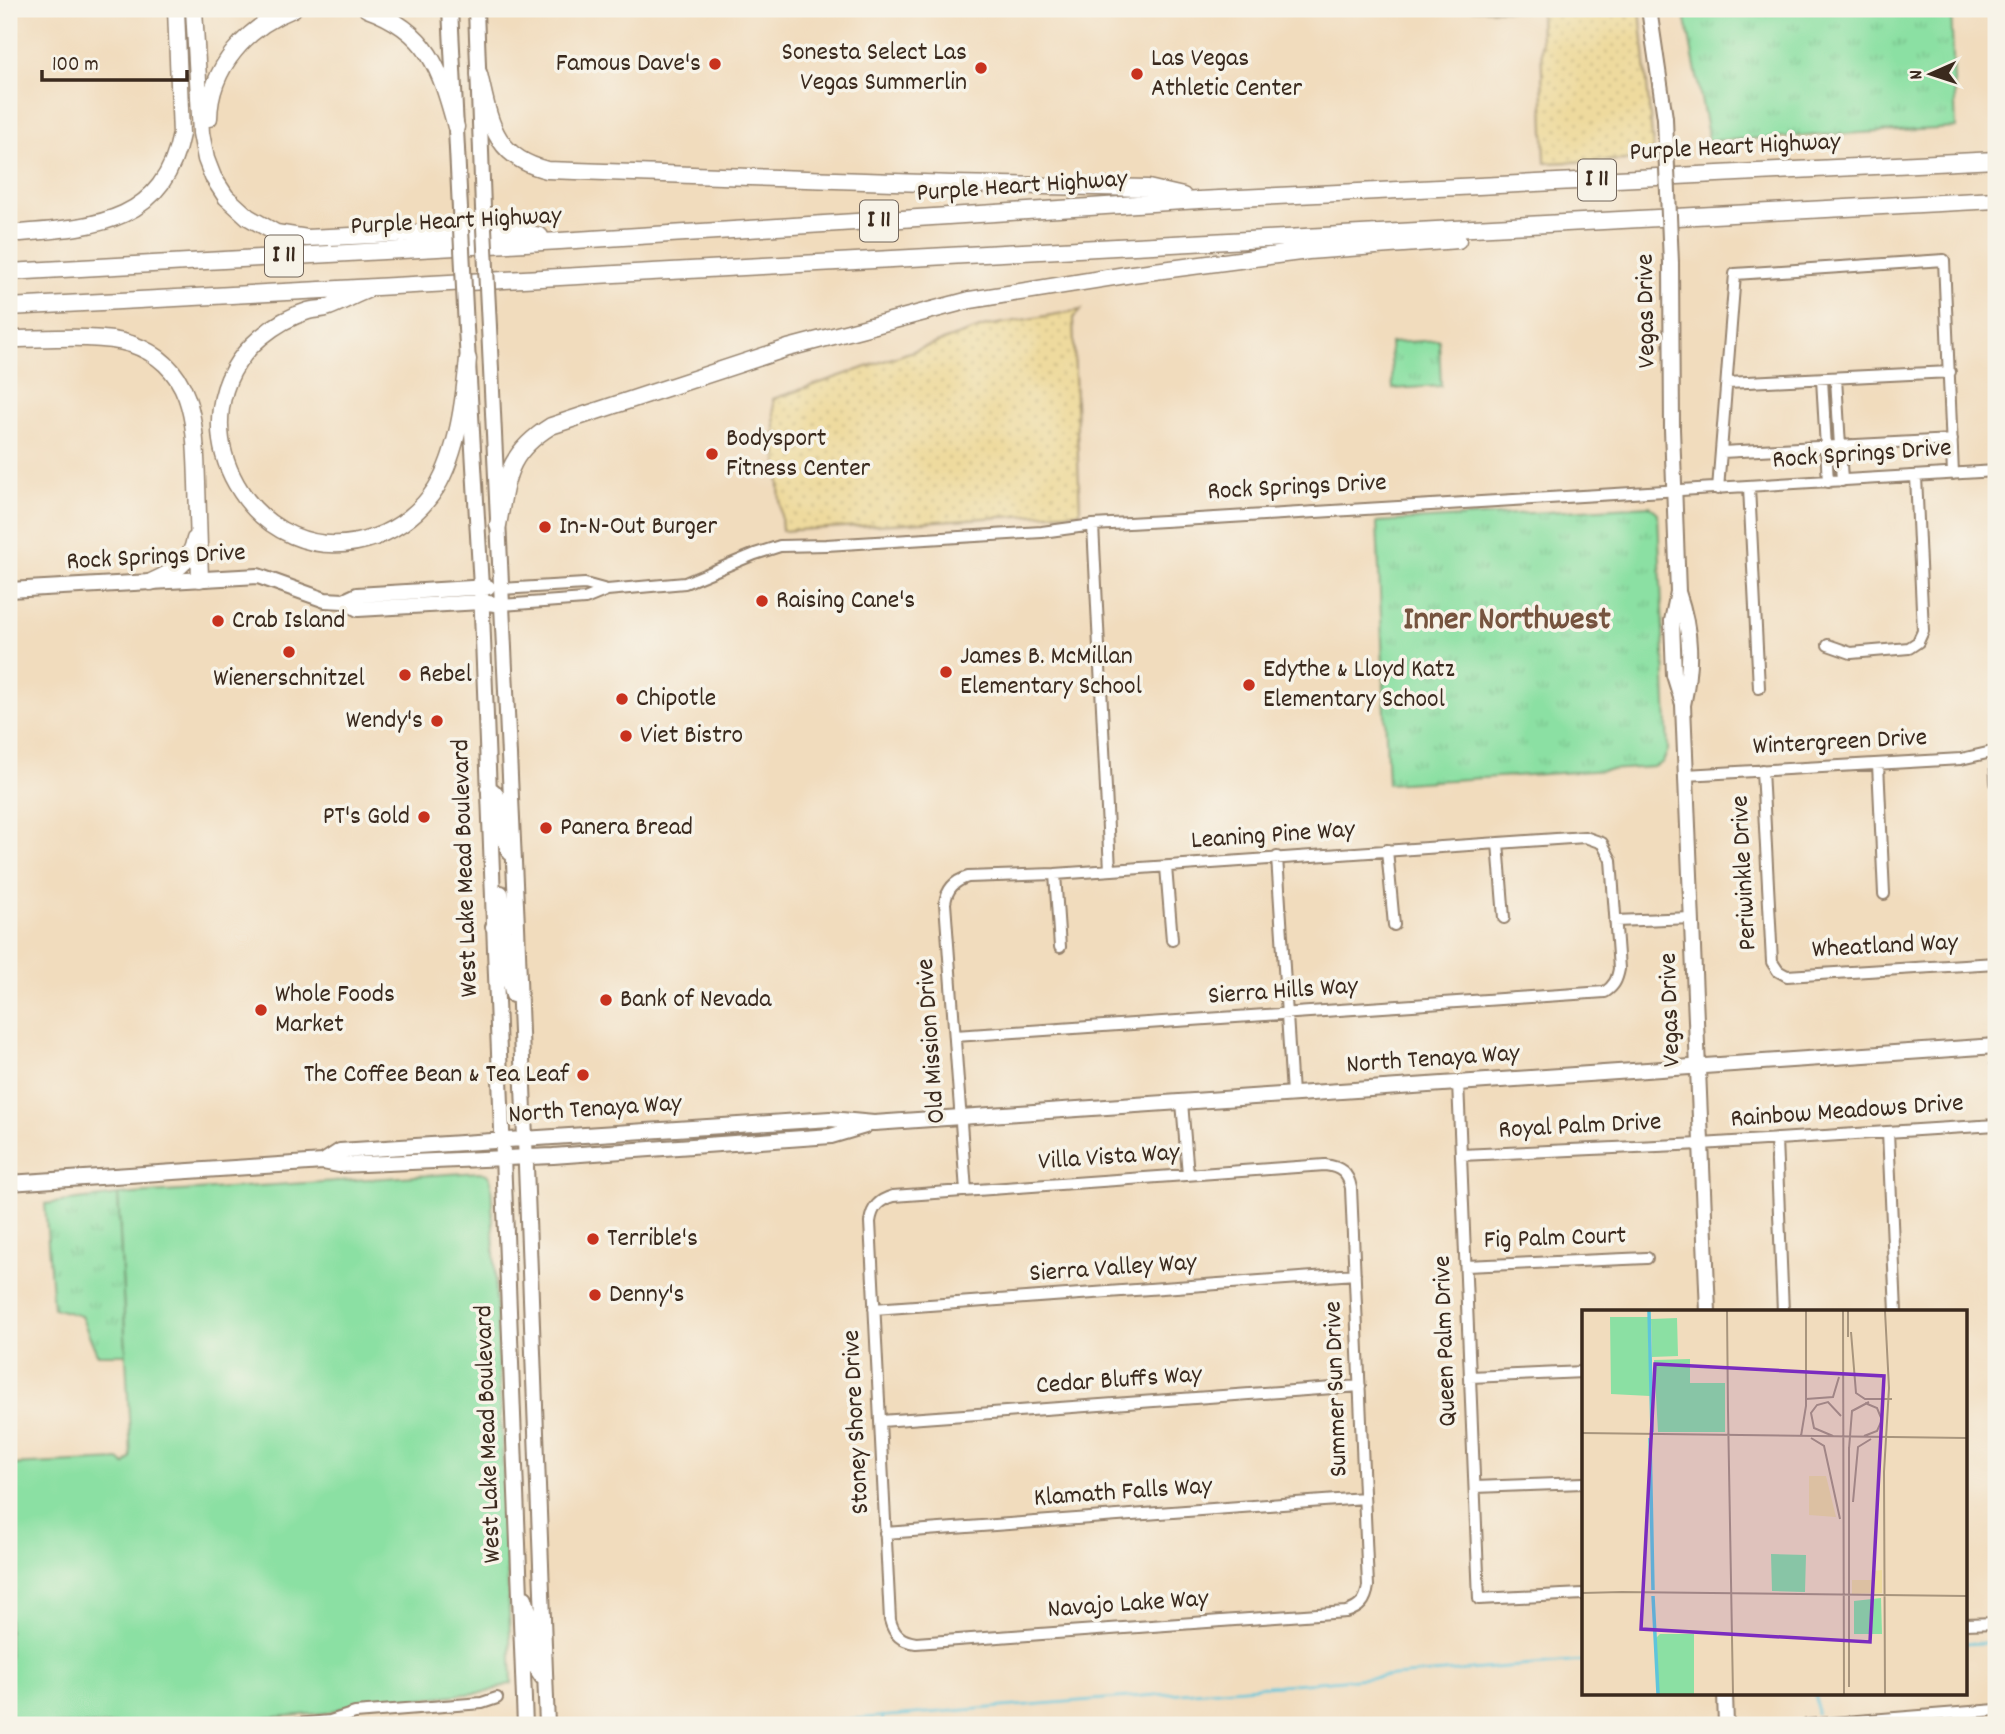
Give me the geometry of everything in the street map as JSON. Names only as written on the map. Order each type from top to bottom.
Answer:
[{"type":"highway","points":[[9,234],[98,224],[121,216],[141,204],[158,188],[177,152],[181,134],[176,9]]},
{"type":"highway","points":[[194,9],[201,133],[206,159],[213,177],[226,197],[248,216],[276,233],[319,239],[507,229],[560,241]]},
{"type":"highway","points":[[293,9],[263,24],[244,40],[229,58],[213,89],[209,124],[215,161],[236,198],[260,219],[295,237]]},
{"type":"highway","points":[[366,9],[406,29],[430,54],[443,81],[456,127]]},
{"type":"highway","points":[[479,74],[491,125],[504,147],[522,162],[547,170],[1148,188],[1199,200]]},
{"type":"highway","name":"Purple Heart Highway","points":[[9,272],[560,241],[1199,200],[1996,160]]},
{"type":"highway","name":"I 11","points":[[9,307],[1996,200]]},
{"type":"highway","points":[[498,525],[513,461],[519,452],[542,432],[569,419],[788,348],[970,300],[1059,285],[1308,251],[1433,243],[1575,224]]},
{"type":"highway","points":[[376,286],[326,309],[309,311],[279,324],[252,345],[232,373],[221,406],[222,452],[234,484],[264,518],[284,531],[305,539],[339,544],[372,538],[394,529],[412,516],[428,499],[445,469],[464,403],[468,359]]},
{"type":"highway","points":[[9,339],[107,340],[131,344],[149,352],[176,377],[193,412],[200,579]]},
{"type":"highway","points":[[151,582],[177,570],[185,563],[198,534]]},
{"type":"main road","name":"West Lake Mead Boulevard","points":[[450,9],[481,587],[525,1725]]},
{"type":"main road","name":"West Lake Mead Boulevard","points":[[476,9],[527,1157],[547,1725]]},
{"type":"main road","name":"Vegas Drive","points":[[1649,9],[1665,118],[1671,263],[1674,491],[1678,592],[1687,620],[1689,674],[1683,705],[1708,1310]]},
{"type":"main road","name":"Vegas Drive","points":[[1653,29],[1658,9]]},
{"type":"main road","name":"Rock Springs Drive","points":[[9,590],[258,576],[325,600],[344,601],[358,609],[481,602],[502,605]]},
{"type":"main road","name":"Rock Springs Drive","points":[[344,601],[357,595],[481,587],[501,589]]},
{"type":"main road","points":[[485,704],[494,735],[496,777],[499,783],[511,786]]},
{"type":"main road","points":[[488,788],[498,797],[501,830],[514,861]]},
{"type":"main road","points":[[491,859],[500,878],[503,915],[517,926]]},
{"type":"main road","points":[[494,927],[505,933],[507,971],[521,1024]]},
{"type":"main road","name":"North Tenaya Way","points":[[323,1162],[340,1151],[830,1119],[874,1123],[1996,1046]]},
{"type":"main road","points":[[792,1139],[795,1131],[830,1119]]},
{"type":"main road","points":[[721,1144],[770,1131],[776,1122]]},
{"type":"main road","name":"North Tenaya Way","points":[[9,1183],[323,1162],[338,1165],[527,1157],[721,1144],[831,1136],[874,1123]]},
{"type":"main road","points":[[512,1387],[533,1386]]},
{"type":"main road","points":[[519,1580],[531,1617],[534,1665],[545,1677]]},
{"type":"main road","points":[[524,1699],[530,1685],[536,1686],[538,1725]]},
{"type":"main road","points":[[1725,1696],[1726,1725]]},
{"type":"street","points":[[1718,489],[1735,274],[1944,260],[1953,474]]},
{"type":"street","points":[[1727,383],[1950,372]]},
{"type":"street","points":[[1836,378],[1842,481]]},
{"type":"street","points":[[1822,379],[1828,482]]},
{"type":"street","points":[[1722,453],[1952,440]]},
{"type":"street","name":"Rock Springs Drive","points":[[502,605],[585,599],[607,590],[685,583],[780,546],[1042,532],[1093,525],[1996,471]]},
{"type":"street","points":[[1828,645],[1850,653],[1909,648],[1918,642],[1923,631],[1916,476]]},
{"type":"street","points":[[1749,487],[1759,688]]},
{"type":"street","points":[[1093,525],[1110,870]]},
{"type":"street","name":"Rock Springs Drive","points":[[501,589],[585,584],[607,590]]},
{"type":"street","points":[[1996,751],[1996,783]]},
{"type":"street","name":"Wintergreen Drive","points":[[1686,775],[1961,759],[1996,751]]},
{"type":"street","points":[[1878,764],[1884,894]]},
{"type":"street","name":"Periwinkle Drive","points":[[1762,770],[1772,962],[1777,971]]},
{"type":"street","name":"Leaning Pine Way","points":[[950,888],[959,880],[968,877],[1166,867],[1585,837],[1602,843],[1611,860],[1615,921]]},
{"type":"street","points":[[1499,843],[1504,918]]},
{"type":"street","points":[[1387,850],[1394,925]]},
{"type":"street","points":[[1277,857],[1293,1094]]},
{"type":"street","points":[[1166,867],[1172,940]]},
{"type":"street","points":[[1055,874],[1060,947]]},
{"type":"street","name":"Old Mission Drive","points":[[950,888],[945,904],[966,1191]]},
{"type":"street","points":[[1615,921],[1692,918]]},
{"type":"street","name":"Sierra Hills Way","points":[[955,1036],[1595,995],[1613,987],[1618,978],[1615,921]]},
{"type":"street","name":"Wheatland Way","points":[[1777,971],[1787,976],[1996,963]]},
{"type":"street","points":[[1996,1046],[1996,1062]]},
{"type":"street","name":"Queen Palm Drive","points":[[1458,1082],[1479,1599],[1582,1594]]},
{"type":"street","points":[[1182,1102],[1188,1175]]},
{"type":"street","name":"Rainbow Meadows Drive","points":[[1701,1144],[1996,1125]]},
{"type":"street","points":[[1888,1132],[1896,1310]]},
{"type":"street","points":[[1776,1139],[1783,1310]]},
{"type":"street","name":"Royal Palm Drive","points":[[1461,1155],[1701,1144]]},
{"type":"street","name":"Villa Vista Way","points":[[876,1204],[893,1196],[1325,1165],[1335,1166],[1345,1172]]},
{"type":"street","name":"Summer Sun Drive","points":[[1345,1172],[1352,1188],[1368,1586],[1367,1596],[1361,1605]]},
{"type":"street","name":"Stoney Shore Drive","points":[[876,1204],[870,1222],[885,1533],[890,1620],[898,1637]]},
{"type":"street","name":"Fig Palm Court","points":[[1466,1265],[1647,1258]]},
{"type":"street","name":"Sierra Valley Way","points":[[874,1309],[1355,1274]]},
{"type":"street","points":[[1470,1377],[1582,1372]]},
{"type":"street","name":"Cedar Bluffs Way","points":[[881,1421],[1360,1386]]},
{"type":"street","points":[[1475,1487],[1582,1483]]},
{"type":"street","name":"Klamath Falls Way","points":[[885,1533],[1364,1498]]},
{"type":"street","name":"Navajo Lake Way","points":[[898,1637],[906,1642],[916,1643],[1346,1612],[1361,1605]]},
{"type":"street","points":[[1966,1624],[1996,1623]]},
{"type":"street","points":[[286,1725],[330,1721],[355,1713],[482,1703],[498,1698]]},
{"type":"street","points":[[1807,1725],[1996,1710]]},
{"type":"green space","points":[[1684,9],[1951,9],[1956,128],[1709,141]]},
{"type":"green space","points":[[1439,340],[1441,386],[1393,389],[1390,343]]},
{"type":"green space","points":[[1650,506],[1658,513],[1668,750],[1663,762],[1654,767],[1388,784],[1377,522]]},
{"type":"green space","points":[[480,1172],[487,1174],[491,1180],[512,1683],[487,1692],[352,1705],[326,1713],[177,1725],[9,1725],[9,1465],[119,1460],[125,1465],[131,1458],[118,1195]]},
{"type":"green space","points":[[118,1195],[126,1354],[97,1354],[81,1316],[53,1308],[45,1204]]},
{"type":"sand","points":[[1469,9],[1640,9],[1654,159],[1545,163],[1540,11]]},
{"type":"sand","points":[[1081,310],[1073,318],[1080,512],[782,531],[773,399],[986,326]]},
{"type":"waterway","points":[[1966,1644],[1996,1642]]},
{"type":"waterway","points":[[776,1725],[1582,1661]]},
{"type":"waterway","points":[[1816,1696],[1817,1713]]},
{"type":"waterway","points":[[882,1716],[883,1725]]},
{"type":"place","name":"Famous Dave's","points":[[715,64]]},
{"type":"place","name":"Sonesta Select Las Vegas Summerlin","points":[[981,68]]},
{"type":"place","name":"Las Vegas Athletic Center","points":[[1137,74]]},
{"type":"place","name":"Bodysport Fitness Center","points":[[712,454]]},
{"type":"place","name":"In-N-Out Burger","points":[[545,527]]},
{"type":"place","name":"Raising Cane's","points":[[762,601]]},
{"type":"place","name":"Crab Island","points":[[218,621]]},
{"type":"place","name":"Wienerschnitzel","points":[[289,652]]},
{"type":"place","name":"James B. McMillan Elementary School","points":[[946,672]]},
{"type":"place","name":"Rebel","points":[[405,675]]},
{"type":"place","name":"Edythe & Lloyd Katz Elementary School","points":[[1249,685]]},
{"type":"place","name":"Chipotle","points":[[622,699]]},
{"type":"place","name":"Wendy's","points":[[437,721]]},
{"type":"place","name":"Viet Bistro","points":[[626,736]]},
{"type":"place","name":"PT's Gold","points":[[424,817]]},
{"type":"place","name":"Panera Bread","points":[[546,828]]},
{"type":"place","name":"Bank of Nevada","points":[[606,1000]]},
{"type":"place","name":"Whole Foods Market","points":[[261,1010]]},
{"type":"place","name":"The Coffee Bean & Tea Leaf","points":[[583,1075]]},
{"type":"place","name":"Terrible's","points":[[593,1239]]},
{"type":"place","name":"Denny's","points":[[595,1295]]},
{"type":"district","name":"Inner Northwest","points":[[1507,621]]}]
